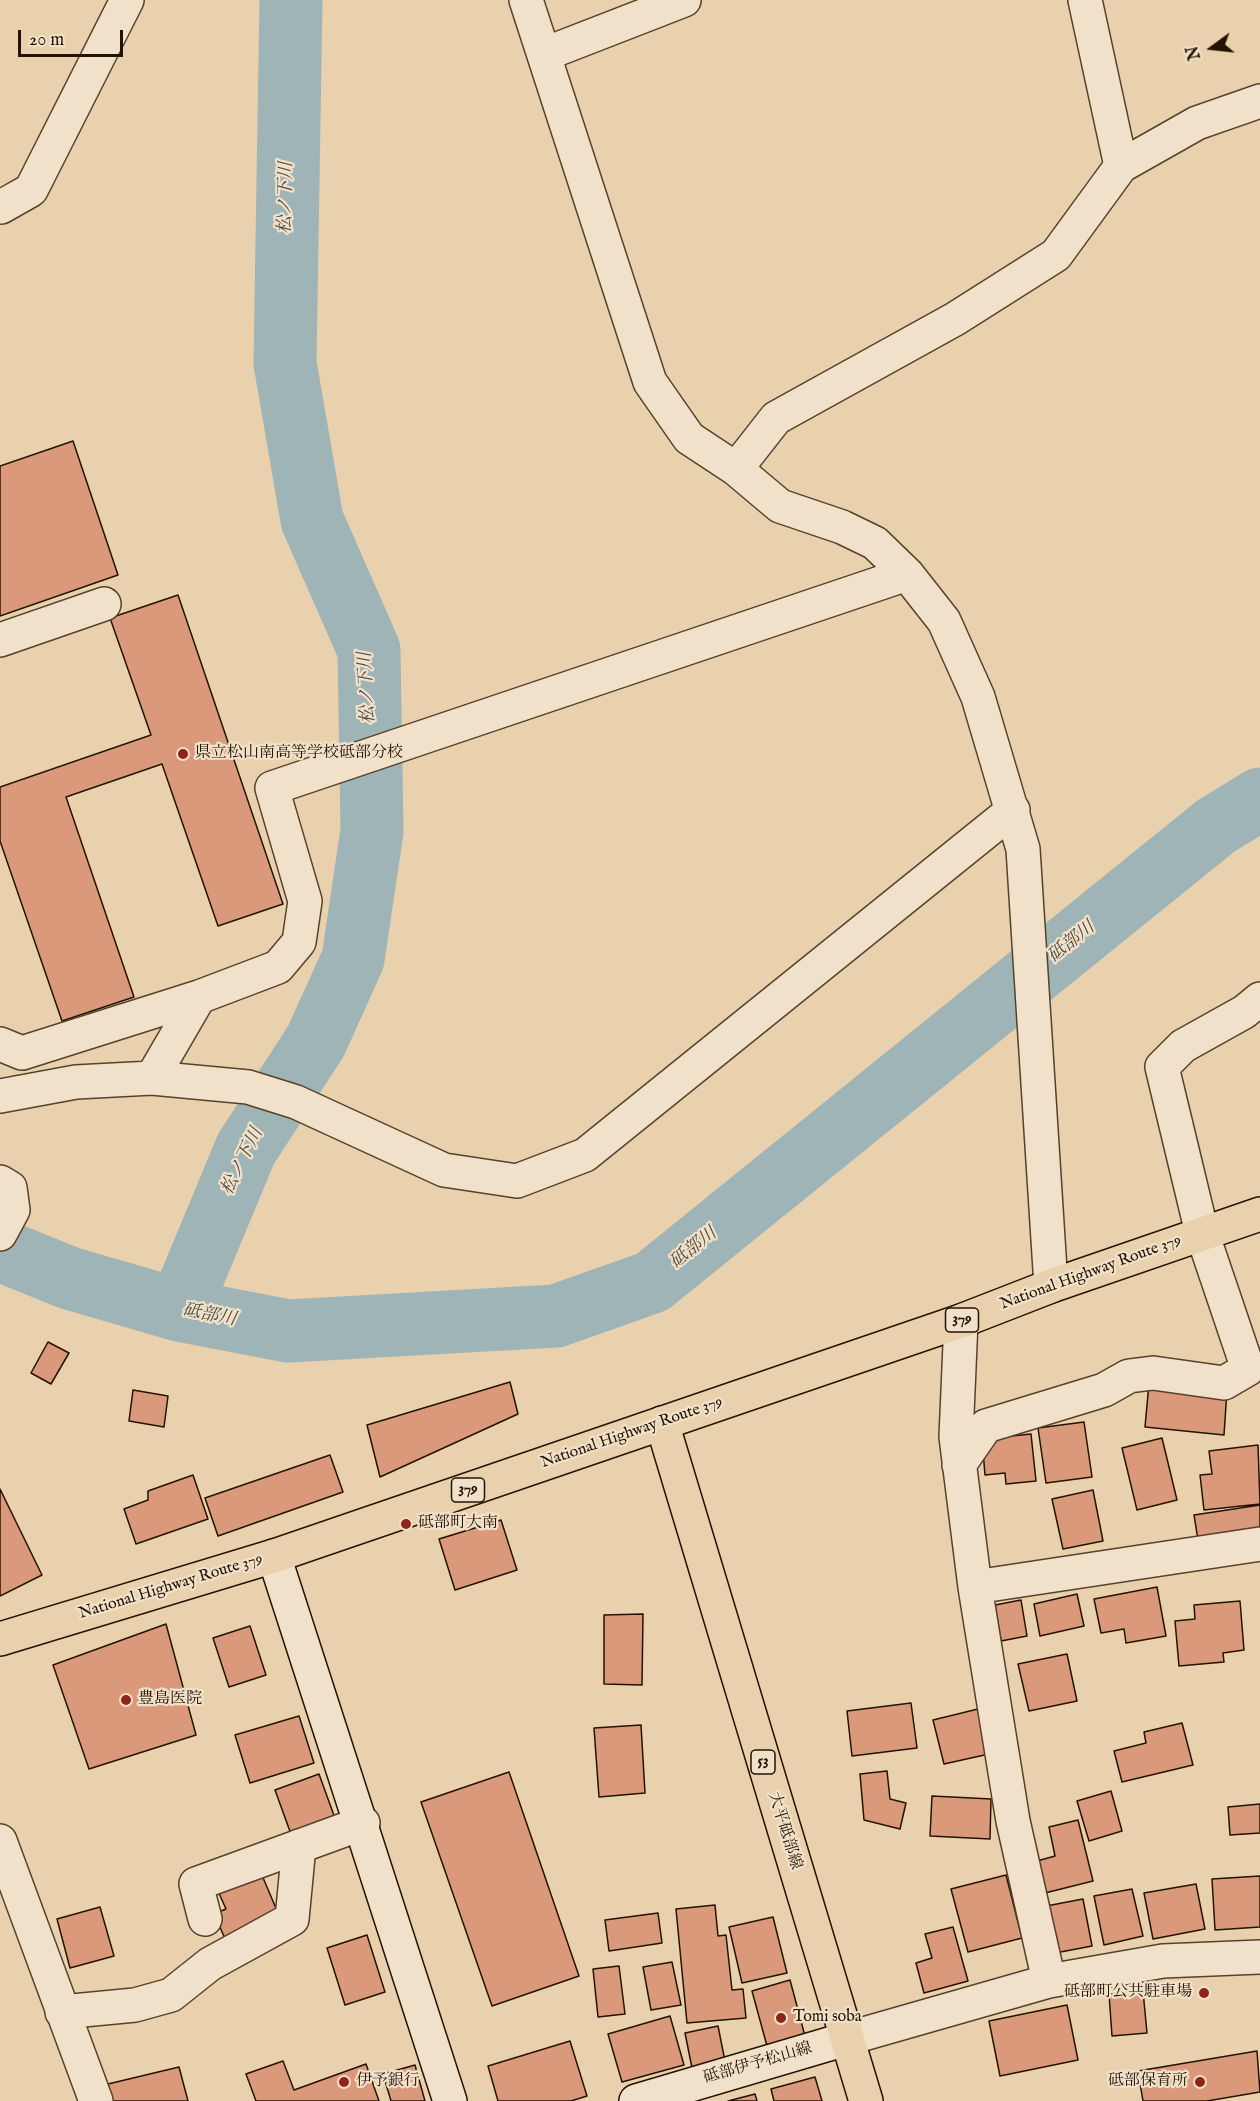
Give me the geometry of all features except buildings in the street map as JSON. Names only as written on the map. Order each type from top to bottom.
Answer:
[{"type":"main road","name":"National Highway Route 379","points":[[0,1640],[274,1556],[961,1321],[1051,1286],[1260,1214]]},
{"type":"main road","name":"大平砥部線","points":[[662,1423],[866,2101]]},
{"type":"street","points":[[1,207],[31,190],[127,0]]},
{"type":"street","points":[[526,0],[650,382],[689,438],[736,469],[780,506],[842,527],[875,543],[907,574],[944,621],[974,686],[1014,810],[1023,849],[1034,1053],[1051,1286]]},
{"type":"street","points":[[545,54],[684,0]]},
{"type":"street","points":[[1085,0],[1121,166]]},
{"type":"street","points":[[736,469],[776,418],[955,319],[1056,255],[1121,166],[1197,123],[1260,101]]},
{"type":"street","points":[[0,1044],[22,1053],[199,997],[278,967],[299,942],[305,901],[273,788],[907,574]]},
{"type":"street","points":[[0,640],[104,604]]},
{"type":"street","points":[[0,1096],[76,1082],[152,1078],[248,1087],[296,1102],[444,1170],[517,1181],[585,1155],[1014,810]]},
{"type":"street","points":[[152,1078],[199,997]]},
{"type":"street","points":[[959,1465],[986,1426],[1104,1390],[1129,1376],[1153,1373],[1224,1383],[1248,1369],[1202,1233],[1162,1067],[1183,1046],[1244,1012],[1260,999]]},
{"type":"street","points":[[961,1321],[956,1437],[975,1587],[1013,1821],[1049,1981]]},
{"type":"street","points":[[975,1587],[1260,1544]]},
{"type":"street","points":[[274,1556],[363,1823],[450,2101]]},
{"type":"street","points":[[204,1919],[196,1884],[363,1823]]},
{"type":"street","points":[[0,1841],[96,2101]]},
{"type":"street","points":[[62,2012],[135,2005],[171,1995],[210,1964],[292,1919],[299,1846]]},
{"type":"street","name":"砥部伊予松山線","points":[[636,2101],[846,2038],[1049,1981],[1163,1961],[1260,1957]]},
{"type":"waterway","name":"松ノ下川","points":[[179,1310],[246,1149],[316,1041],[353,959],[372,831],[369,650],[312,520],[285,363],[291,0]]},
{"type":"waterway","name":"砥部川","points":[[0,1250],[69,1278],[179,1310],[288,1331],[556,1316],[652,1282],[1216,826],[1260,799]]},
{"type":"place","name":"県立松山南高等学校砥部分校","points":[[183,754]]},
{"type":"place","name":"砥部町大南","points":[[406,1524]]},
{"type":"place","name":"豊島医院","points":[[126,1700]]},
{"type":"place","name":"砥部町公共駐車場","points":[[1204,1993]]},
{"type":"place","name":"Tomi soba","points":[[781,2018]]},
{"type":"place","name":"伊予銀行","points":[[344,2082]]},
{"type":"place","name":"砥部保育所","points":[[1200,2082]]}]
